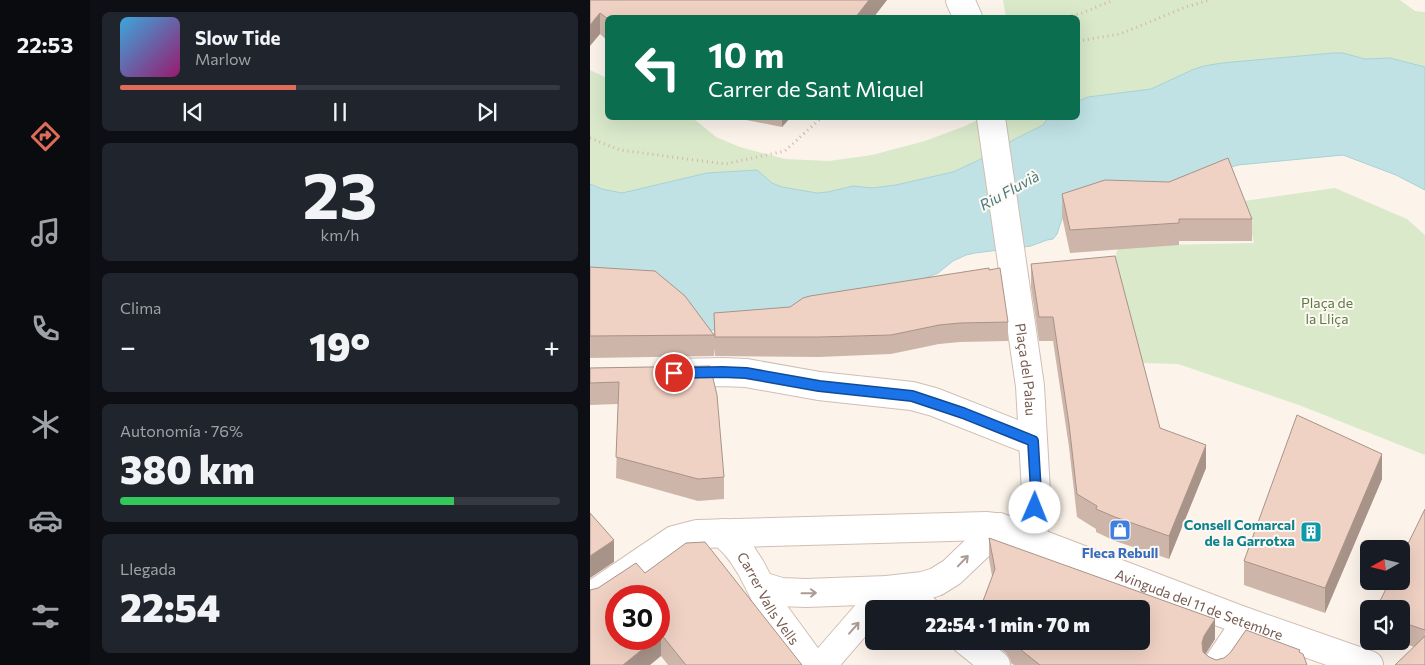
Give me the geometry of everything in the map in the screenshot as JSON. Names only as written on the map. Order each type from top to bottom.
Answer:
[{"type":"street","points":[[960,0],[967,15]]},
{"type":"street","points":[[976,0],[978,15]]},
{"type":"street","name":"Plaça del Palau","points":[[991,120],[1019,265],[1030,386],[1036,492],[1033,541]]},
{"type":"street","points":[[654,373],[746,373],[819,386],[912,396],[934,402],[1033,441]]},
{"type":"street","points":[[590,597],[674,540],[698,534],[986,526],[1008,529],[1033,541]]},
{"type":"street","points":[[761,586],[781,592],[790,592],[894,590],[923,586],[936,582],[952,572],[998,527]]},
{"type":"street","name":"Carrer Valls Vells","points":[[723,533],[735,545],[751,568],[772,609],[813,665]]},
{"type":"street","name":"Avinguda del 11 de Setembre","points":[[1033,541],[1354,662]]},
{"type":"street","points":[[894,590],[910,600]]},
{"type":"street","points":[[822,665],[894,590]]},
{"type":"street","points":[[1217,665],[1246,622]]},
{"type":"street","points":[[977,650],[996,665]]},
{"type":"path","points":[[1074,15],[1114,0]]},
{"type":"path","points":[[1080,41],[1120,34],[1186,6],[1209,0]]},
{"type":"path","points":[[590,138],[620,150],[725,164],[785,150],[819,120]]},
{"type":"green space","points":[[1003,0],[1400,0],[1415,11],[1425,12],[1425,67],[1390,58],[1365,59],[1343,53],[1222,63],[1192,70],[1151,89],[1088,97],[1080,100],[1080,15],[1006,15]]},
{"type":"green space","points":[[590,70],[605,77],[605,120],[695,120],[716,137],[740,147],[785,159],[829,161],[872,155],[925,141],[977,120],[1047,120],[1043,125],[953,172],[896,185],[872,188],[853,186],[817,193],[782,187],[772,183],[757,170],[707,173],[621,193],[590,184]]},
{"type":"green space","name":"Plaça de la Lliça","points":[[1335,188],[1407,219],[1425,235],[1425,455],[1299,405],[1178,364],[1141,363],[1112,265],[1119,246],[1254,243],[1244,201]]},
{"type":"water","name":"Riu Fluvià","points":[[1343,53],[1365,59],[1390,58],[1425,67],[1425,190],[1396,175],[1343,155],[1238,165],[1063,216],[1057,234],[1053,239],[1031,246],[966,255],[953,261],[938,273],[913,283],[793,323],[702,331],[590,286],[590,184],[602,189],[622,193],[707,173],[757,170],[772,183],[782,187],[817,193],[853,186],[872,188],[896,185],[953,172],[1043,125],[1047,120],[1080,120],[1080,100],[1088,97],[1151,89],[1192,70],[1222,63]]},
{"type":"building","points":[[590,0],[869,0],[857,15],[605,15],[605,17],[600,13],[590,25]]},
{"type":"building","points":[[1228,158],[1252,219],[1179,219],[1179,223],[1070,230],[1062,194],[1105,180],[1169,182]]},
{"type":"building","points":[[1115,256],[1160,428],[1206,445],[1169,536],[1096,509],[1097,506],[1077,494],[1053,317],[1039,317],[1031,264]]},
{"type":"building","points":[[590,267],[655,271],[685,296],[714,335],[590,336]]},
{"type":"building","points":[[989,268],[989,270],[1000,268],[1008,322],[939,325],[891,335],[715,337],[714,313],[790,307],[803,298],[810,296]]},
{"type":"building","points":[[710,366],[717,395],[724,477],[698,479],[616,457],[619,382],[590,383],[590,368]]},
{"type":"building","name":"Consell Comarcal de la Garrotxa","points":[[1297,415],[1382,454],[1325,588],[1244,561]]},
{"type":"building","points":[[1425,509],[1425,630],[1410,625],[1410,600],[1380,600],[1386,590],[1410,590],[1410,540]]},
{"type":"building","points":[[590,513],[614,540],[590,556]]},
{"type":"building","points":[[989,538],[1215,619],[1204,636],[1202,643],[1203,652],[1216,660],[1224,658],[1230,653],[1246,630],[1300,650],[1299,652],[1303,654],[1307,665],[1040,665],[1021,650],[1150,650],[1150,600],[983,600],[995,569]]},
{"type":"building","points":[[705,542],[802,665],[686,665],[670,645],[670,585],[605,585],[605,650],[641,650],[623,665],[590,665],[590,590],[598,588],[636,563],[645,573],[686,543]]},
{"type":"building","points":[[1425,636],[1425,665],[1395,665]]},
{"type":"place","name":"Fleca Rebull","points":[[1120,530]]},
{"type":"place","name":"Consell Comarcal de la Garrotxa","points":[[1311,532]]},
{"type":"route","points":[[674,373],[746,373],[819,386],[891,392],[934,402],[1033,441],[1035,508]]}]
